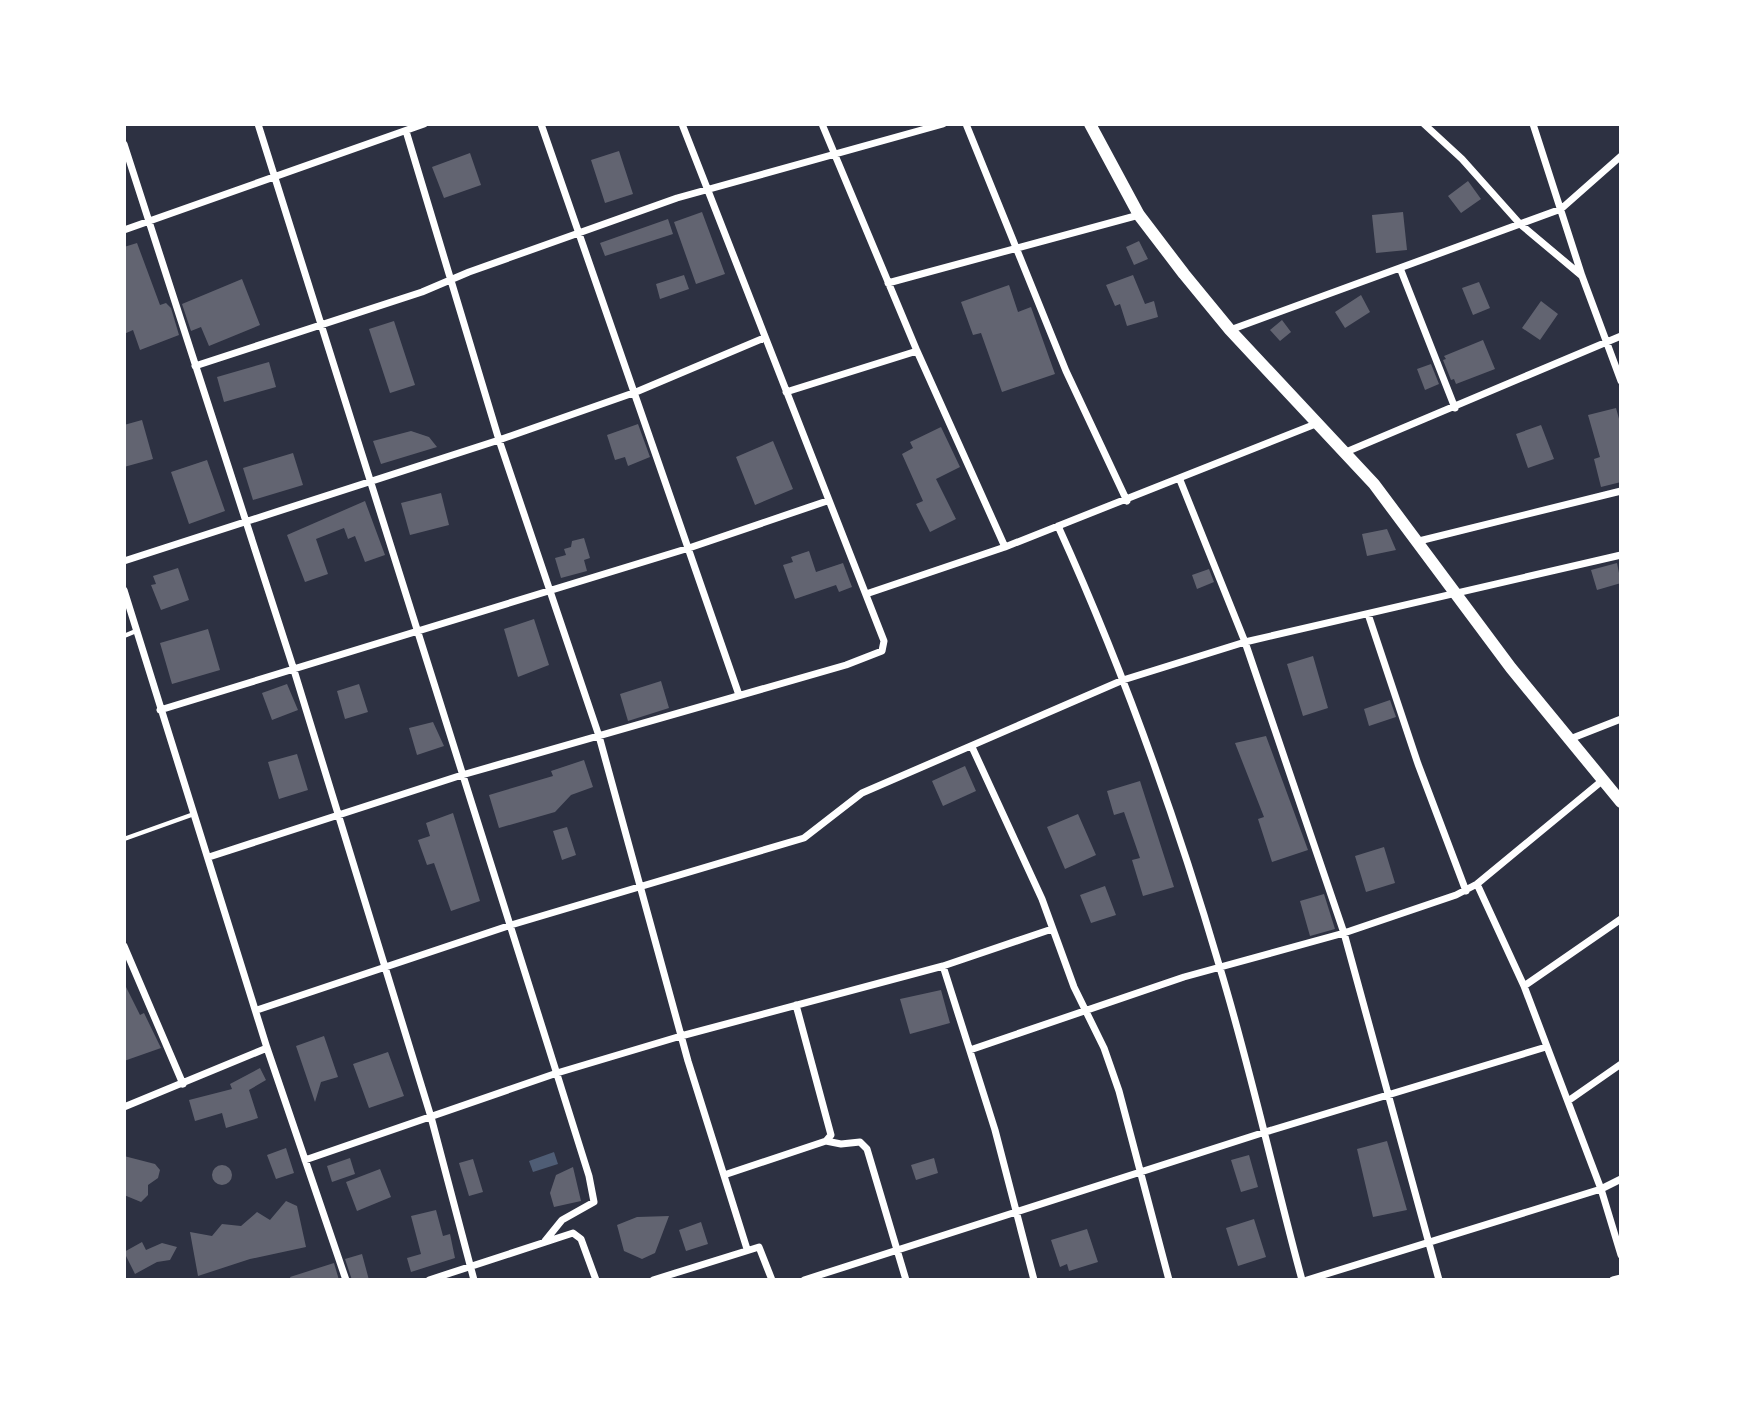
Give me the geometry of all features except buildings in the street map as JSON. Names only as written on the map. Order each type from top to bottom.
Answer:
[{"type":"main road","points":[[1090,124],[1139,215],[1230,330],[1346,452],[1419,541],[1504,658],[1621,802]]},
{"type":"street","points":[[258,124],[595,1199],[589,1206],[562,1220],[545,1241]]},
{"type":"street","points":[[124,230],[424,124]]},
{"type":"street","points":[[541,124],[739,695]]},
{"type":"street","points":[[209,857],[462,775],[846,664],[879,653],[884,648],[884,641],[866,594],[827,501],[682,124]]},
{"type":"street","points":[[822,124],[917,351],[1005,547]]},
{"type":"street","points":[[195,366],[322,325],[677,198],[943,124]]},
{"type":"street","points":[[966,124],[1066,371],[1126,501]]},
{"type":"street","points":[[1424,124],[1462,159],[1520,224],[1582,276]]},
{"type":"street","points":[[1533,124],[1582,276],[1621,381]]},
{"type":"street","points":[[406,131],[499,440],[599,736],[681,1036],[747,1249]]},
{"type":"street","points":[[124,144],[293,667],[431,1116],[474,1280]]},
{"type":"street","points":[[1230,330],[1560,209],[1621,156]]},
{"type":"street","points":[[888,283],[1139,215]]},
{"type":"street","points":[[1399,268],[1455,408]]},
{"type":"street","points":[[1346,452],[1621,337]]},
{"type":"street","points":[[124,561],[244,520],[499,440],[636,392],[764,338]]},
{"type":"street","points":[[786,391],[917,351]]},
{"type":"street","points":[[866,594],[1005,547],[1180,480],[1318,423]]},
{"type":"street","points":[[1180,480],[1245,642],[1345,933],[1439,1280]]},
{"type":"street","points":[[1419,541],[1621,491]]},
{"type":"street","points":[[160,709],[689,548],[827,501]]},
{"type":"street","points":[[1058,526],[1123,680],[1168,806],[1221,968],[1262,1133],[1305,1280],[1601,1189],[1621,1179]]},
{"type":"street","points":[[257,1010],[511,925],[804,838],[862,793],[1123,680],[1245,642],[1621,555]]},
{"type":"street","points":[[124,590],[267,1048],[346,1280]]},
{"type":"street","points":[[1368,614],[1418,764],[1466,891]]},
{"type":"street","points":[[1570,739],[1621,719]]},
{"type":"street","points":[[972,747],[1034,880],[1083,1010],[1104,1048],[1119,1091],[1169,1280]]},
{"type":"street","points":[[971,1050],[1083,1010],[1345,933],[1466,891],[1478,884],[1603,779]]},
{"type":"street","points":[[1478,884],[1524,986],[1601,1189],[1621,1255]]},
{"type":"street","points":[[1524,986],[1621,919]]},
{"type":"street","points":[[305,1160],[557,1073],[681,1036],[943,966],[1052,929]]},
{"type":"street","points":[[124,946],[183,1084]]},
{"type":"street","points":[[943,966],[971,1050],[1034,1280]]},
{"type":"street","points":[[796,1005],[831,1129],[827,1141]]},
{"type":"street","points":[[804,1280],[1262,1133],[1546,1047]]},
{"type":"street","points":[[124,1107],[267,1048]]},
{"type":"street","points":[[1568,1101],[1621,1064]]},
{"type":"street","points":[[724,1175],[827,1141],[841,1144],[860,1142],[865,1145],[906,1280]]},
{"type":"street","points":[[429,1280],[570,1233],[577,1234],[596,1280]]},
{"type":"street","points":[[653,1280],[747,1249],[761,1247],[772,1280]]},
{"type":"street","points":[[1613,1280],[1621,1278]]},
{"type":"lane","points":[[124,636],[136,631]]},
{"type":"lane","points":[[124,839],[195,813]]},
{"type":"water","points":[[554,1152],[558,1164],[533,1172],[529,1161]]}]
